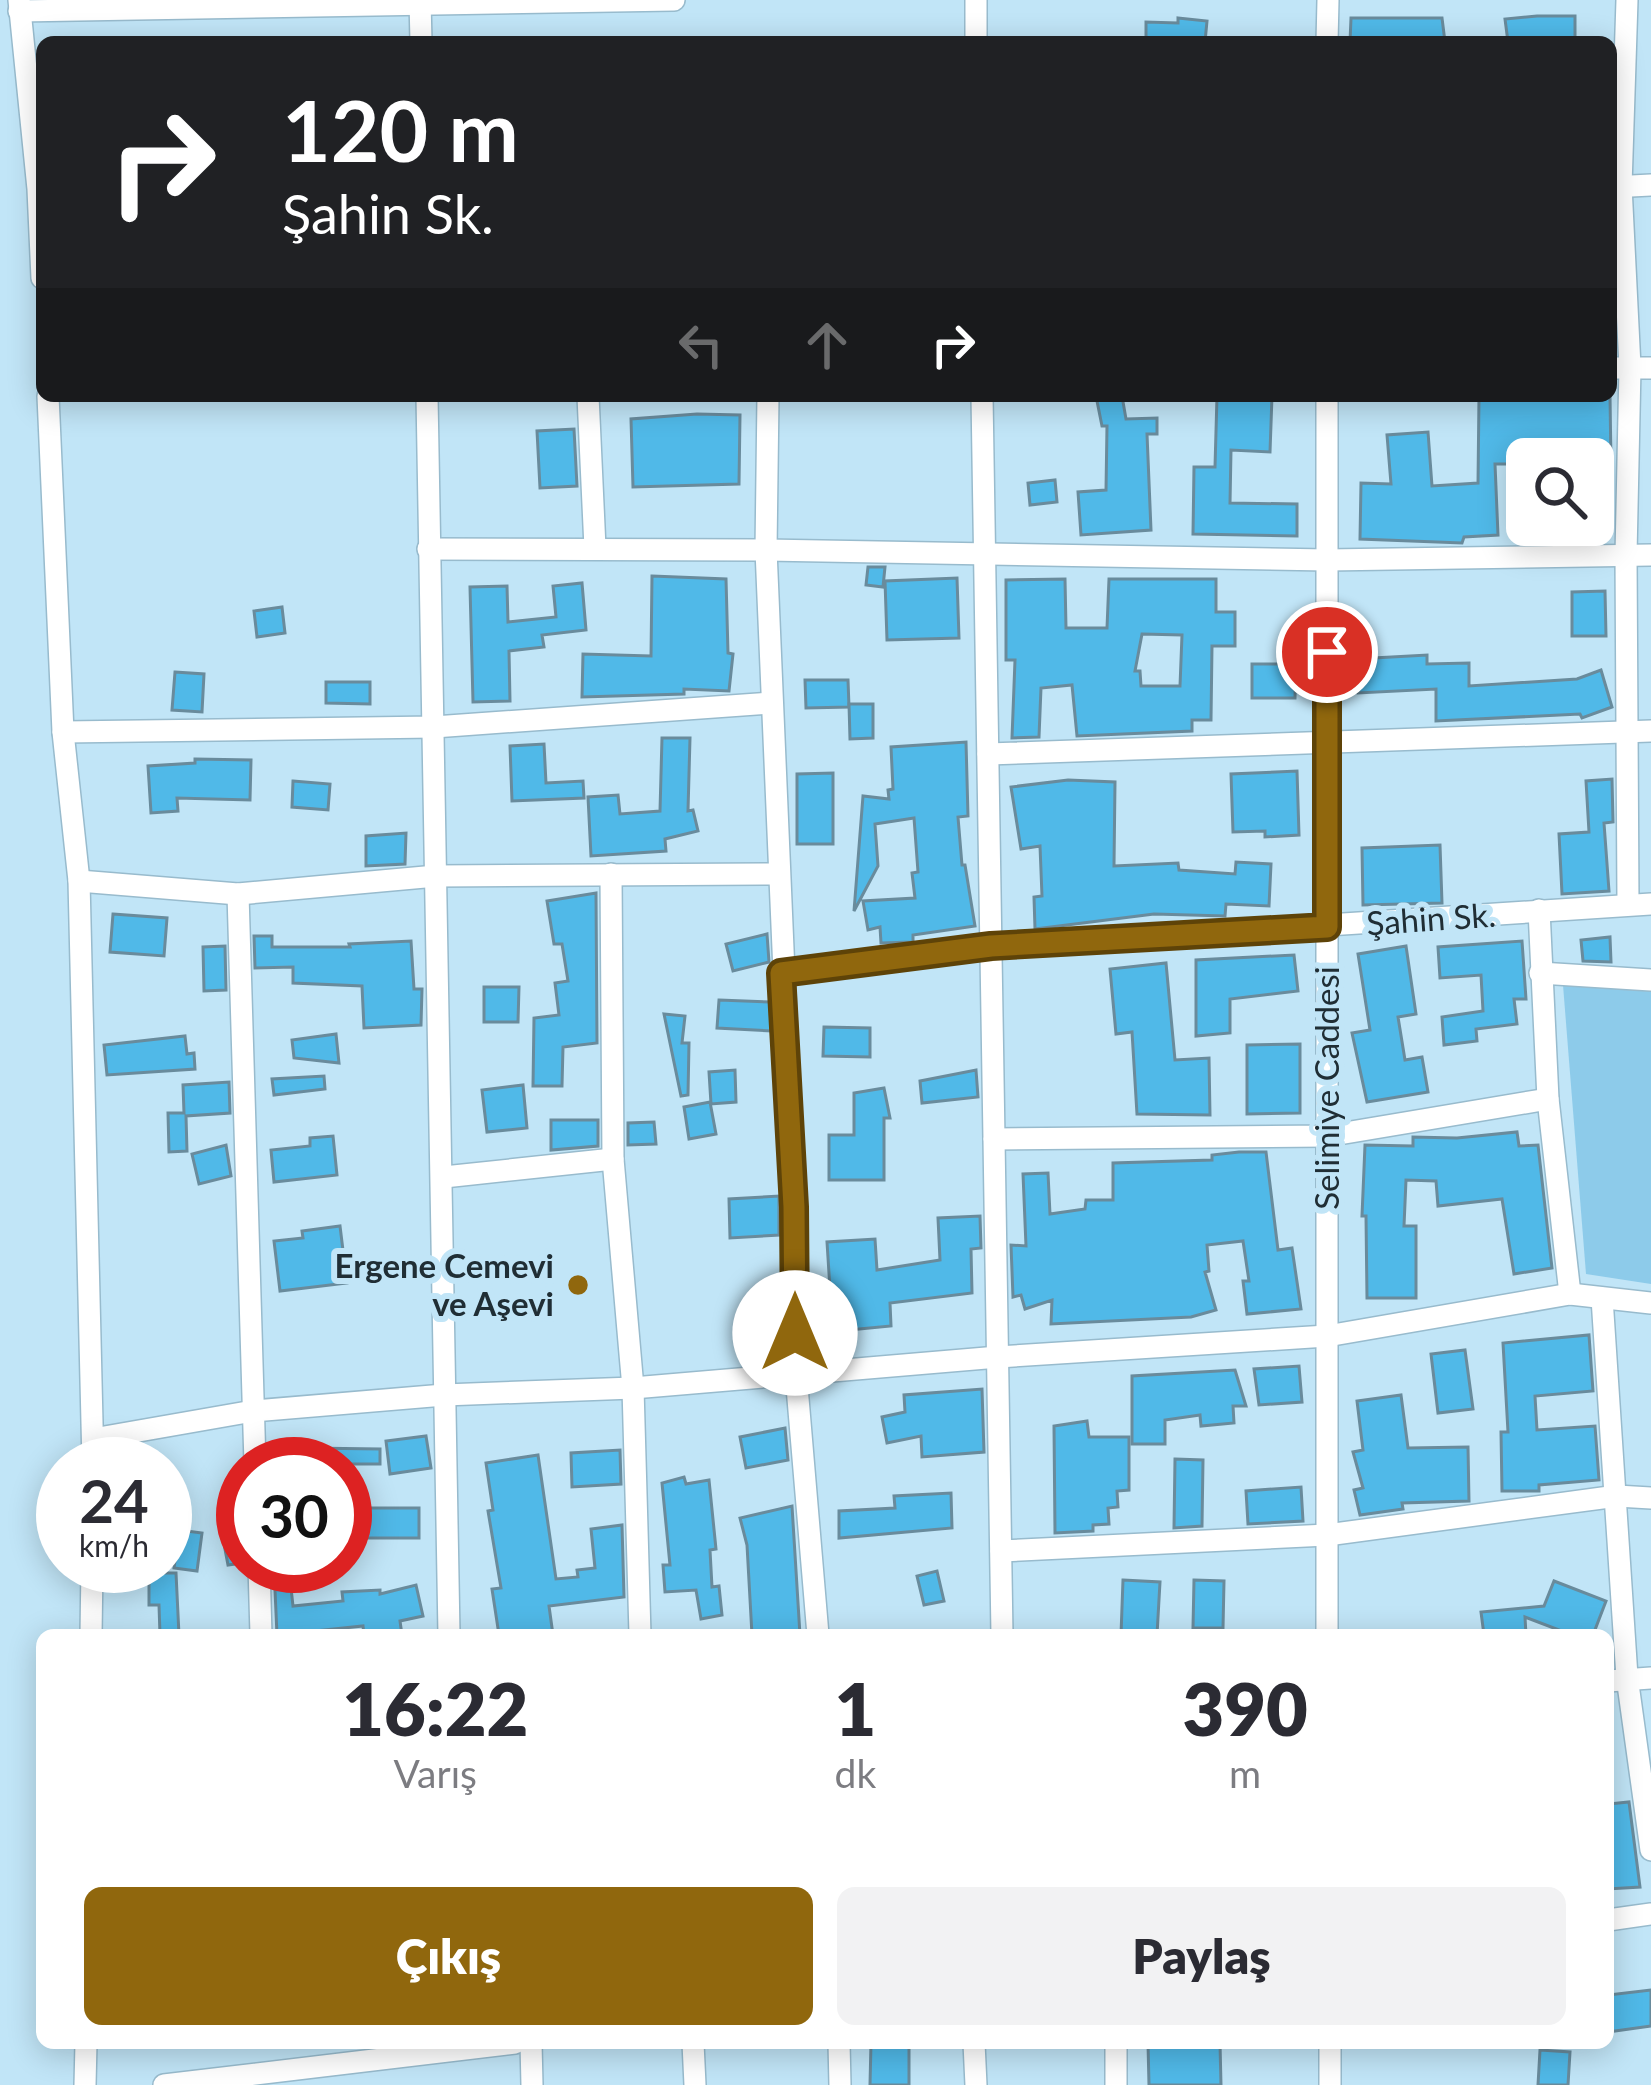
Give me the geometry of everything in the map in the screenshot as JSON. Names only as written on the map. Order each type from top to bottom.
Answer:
[{"type":"street","points":[[36,154],[19,6],[674,0]]},
{"type":"street","points":[[976,0],[976,36]]},
{"type":"street","points":[[1328,0],[1328,36]]},
{"type":"street","points":[[1617,169],[1627,0]]},
{"type":"street","points":[[420,2],[422,36]]},
{"type":"street","points":[[1617,186],[1651,185]]},
{"type":"street","points":[[1617,199],[1630,368],[1628,903]]},
{"type":"street","points":[[48,402],[64,732],[79,881],[93,1437]]},
{"type":"street","points":[[428,402],[449,1629]]},
{"type":"street","points":[[588,402],[596,548]]},
{"type":"street","points":[[767,402],[766,550],[794,1207],[796,1375],[817,1629]]},
{"type":"street","points":[[982,402],[1002,1629]]},
{"type":"street","name":"Selimiye Caddesi","points":[[1327,402],[1328,1629]]},
{"type":"street","points":[[428,549],[1327,560],[1651,555]]},
{"type":"street","points":[[64,732],[434,727],[771,703]]},
{"type":"street","points":[[988,754],[1651,731]]},
{"type":"street","points":[[611,874],[613,1160],[633,1388],[640,1629]]},
{"type":"street","points":[[79,881],[238,894],[436,876],[778,874]]},
{"type":"street","points":[[238,894],[254,1437]]},
{"type":"street","name":"Şahin Sk.","points":[[781,973],[991,946],[1651,904]]},
{"type":"street","points":[[1539,910],[1548,1099],[1570,1294]]},
{"type":"street","points":[[1540,973],[1651,980]]},
{"type":"street","points":[[994,1139],[1327,1136],[1548,1099]]},
{"type":"street","points":[[444,1177],[613,1160]]},
{"type":"street","points":[[105,1437],[253,1412],[444,1395],[633,1388],[998,1357],[1327,1336],[1570,1294],[1651,1303]]},
{"type":"street","points":[[1602,1298],[1617,1496],[1617,1679],[1651,1850]]},
{"type":"street","points":[[1001,1551],[1327,1534],[1617,1496],[1651,1498]]},
{"type":"street","points":[[91,1629],[92,1593]]},
{"type":"street","points":[[260,1593],[261,1629]]},
{"type":"street","points":[[1617,1679],[1651,1678]]},
{"type":"street","points":[[1614,1919],[1651,1914]]},
{"type":"street","points":[[86,2049],[86,2085]]},
{"type":"street","points":[[164,2085],[465,2049]]},
{"type":"street","points":[[531,2049],[532,2085]]},
{"type":"street","points":[[693,2049],[695,2085]]},
{"type":"street","points":[[838,2049],[840,2085]]},
{"type":"street","points":[[974,2049],[976,2085]]},
{"type":"street","points":[[1116,2049],[1116,2085]]},
{"type":"street","points":[[1330,2049],[1330,2085]]},
{"type":"shaded area","points":[[1563,985],[1651,991],[1651,1284],[1586,1274]]},
{"type":"building","points":[[1575,16],[1575,36],[1507,36],[1505,19]]},
{"type":"building","points":[[1178,18],[1207,21],[1206,36],[1146,36],[1146,22],[1178,23]]},
{"type":"building","points":[[1351,18],[1442,18],[1444,36],[1350,36]]},
{"type":"building","points":[[1097,402],[1123,402],[1126,419],[1157,418],[1157,434],[1147,434],[1151,530],[1081,535],[1078,492],[1106,490],[1107,426],[1102,426]]},
{"type":"building","points":[[1217,402],[1272,402],[1270,452],[1231,450],[1230,503],[1297,504],[1297,536],[1193,534],[1194,467],[1215,467]]},
{"type":"building","points":[[1479,402],[1610,402],[1611,438],[1506,438],[1506,464],[1495,464],[1498,535],[1464,537],[1462,543],[1360,539],[1361,483],[1391,484],[1387,435],[1428,432],[1432,486],[1478,483]]},
{"type":"building","points":[[740,415],[739,484],[633,487],[631,419]]},
{"type":"building","points":[[574,429],[577,486],[540,488],[537,431]]},
{"type":"building","points":[[1055,480],[1057,502],[1030,505],[1028,483]]},
{"type":"building","points":[[868,567],[885,567],[883,587],[866,585]]},
{"type":"building","points":[[652,576],[726,579],[728,653],[733,654],[729,691],[684,689],[684,694],[582,697],[583,654],[651,656]]},
{"type":"building","points":[[957,578],[959,638],[887,640],[885,581]]},
{"type":"building","points":[[1065,579],[1066,628],[1107,628],[1109,579],[1216,579],[1216,612],[1235,612],[1235,646],[1212,646],[1211,720],[1192,720],[1192,731],[1077,736],[1072,685],[1041,688],[1039,737],[1012,738],[1015,660],[1006,660],[1006,580]],"holes":[[[1142,634],[1182,635],[1180,686],[1141,686],[1140,671],[1135,671]]]},
{"type":"building","points":[[582,583],[586,630],[542,635],[544,647],[509,651],[510,701],[473,702],[470,587],[507,586],[508,622],[556,617],[553,586]]},
{"type":"building","points":[[1605,591],[1606,636],[1572,636],[1572,592]]},
{"type":"building","points":[[282,607],[285,633],[257,637],[254,611]]},
{"type":"building","points":[[1427,655],[1427,664],[1469,663],[1469,686],[1577,679],[1601,670],[1612,707],[1582,718],[1580,714],[1436,721],[1436,689],[1358,693],[1356,659]]},
{"type":"building","points":[[1280,656],[1296,656],[1295,698],[1252,698],[1252,664],[1280,664]]},
{"type":"building","points":[[175,672],[204,674],[202,712],[172,710]]},
{"type":"building","points":[[805,680],[848,680],[849,707],[806,708]]},
{"type":"building","points":[[326,682],[370,682],[370,704],[326,703]]},
{"type":"building","points":[[849,704],[873,704],[873,738],[850,739]]},
{"type":"building","points":[[662,738],[690,738],[688,811],[693,810],[698,831],[665,839],[666,851],[591,856],[588,797],[618,795],[620,814],[660,811]]},
{"type":"building","points":[[966,742],[968,816],[958,817],[975,926],[913,935],[913,942],[881,943],[880,927],[868,930],[863,901],[915,898],[914,818],[875,824],[878,866],[854,911],[863,796],[889,799],[888,790],[893,789],[891,747]]},
{"type":"building","points":[[544,744],[546,783],[583,781],[584,798],[512,801],[510,746]]},
{"type":"building","points":[[195,759],[251,760],[250,800],[177,798],[178,811],[151,813],[148,766],[195,763]]},
{"type":"building","points":[[1297,771],[1299,835],[1233,832],[1231,774]]},
{"type":"building","points":[[833,773],[833,844],[797,844],[797,774]]},
{"type":"building","points":[[1612,779],[1613,822],[1604,823],[1609,891],[1562,894],[1559,834],[1589,832],[1586,781]]},
{"type":"building","points":[[1068,780],[1115,782],[1114,866],[1178,863],[1179,870],[1235,874],[1236,862],[1271,864],[1269,906],[1226,904],[1225,916],[1154,914],[1035,929],[1034,897],[1042,896],[1040,846],[1021,849],[1011,787]]},
{"type":"building","points":[[293,781],[330,784],[328,810],[292,807]]},
{"type":"building","points":[[406,833],[405,864],[366,866],[366,836]]},
{"type":"building","points":[[1440,845],[1442,903],[1363,905],[1362,848]]},
{"type":"building","points":[[596,893],[597,1043],[563,1047],[562,1086],[533,1086],[534,1018],[559,1015],[555,983],[568,981],[562,944],[554,944],[547,901]]},
{"type":"building","points":[[113,914],[167,918],[164,956],[110,952]]},
{"type":"building","points":[[767,934],[769,962],[733,971],[726,944]]},
{"type":"building","points":[[254,936],[272,936],[272,947],[411,941],[414,989],[422,989],[421,1025],[364,1028],[362,986],[293,983],[293,967],[255,968]]},
{"type":"building","points":[[1610,937],[1611,962],[1583,961],[1581,940]]},
{"type":"building","points":[[1522,941],[1526,999],[1514,999],[1517,1024],[1476,1029],[1477,1041],[1444,1045],[1442,1017],[1483,1011],[1481,975],[1440,978],[1438,947]]},
{"type":"building","points":[[225,946],[226,990],[204,991],[203,947]]},
{"type":"building","points":[[1406,946],[1416,1014],[1398,1017],[1405,1060],[1422,1057],[1428,1092],[1367,1102],[1352,1033],[1370,1030],[1358,954]]},
{"type":"building","points":[[1294,955],[1298,991],[1230,999],[1230,1033],[1196,1036],[1196,960]]},
{"type":"building","points":[[1166,963],[1175,1060],[1209,1058],[1210,1115],[1137,1114],[1132,1032],[1116,1034],[1110,969]]},
{"type":"building","points":[[484,987],[519,987],[518,1022],[484,1022]]},
{"type":"building","points":[[719,1000],[770,1002],[771,1031],[717,1028]]},
{"type":"building","points":[[664,1014],[685,1016],[682,1043],[689,1043],[688,1095],[681,1096]]},
{"type":"building","points":[[824,1027],[870,1028],[870,1057],[823,1056]]},
{"type":"building","points":[[336,1034],[339,1063],[294,1058],[292,1040]]},
{"type":"building","points":[[185,1036],[187,1054],[194,1053],[195,1069],[107,1075],[104,1045]]},
{"type":"building","points":[[1300,1044],[1300,1113],[1247,1114],[1247,1045]]},
{"type":"building","points":[[735,1070],[736,1102],[711,1104],[709,1072]]},
{"type":"building","points":[[976,1070],[978,1097],[922,1103],[920,1081]]},
{"type":"building","points":[[324,1076],[325,1089],[274,1095],[272,1079]]},
{"type":"building","points":[[229,1082],[230,1113],[186,1116],[187,1151],[169,1152],[168,1113],[184,1113],[183,1085]]},
{"type":"building","points":[[523,1085],[527,1128],[487,1132],[482,1090]]},
{"type":"building","points":[[884,1088],[890,1118],[884,1118],[884,1180],[829,1180],[829,1135],[854,1135],[854,1093]]},
{"type":"building","points":[[710,1102],[716,1134],[689,1139],[684,1107]]},
{"type":"building","points":[[551,1120],[598,1120],[598,1146],[551,1150]]},
{"type":"building","points":[[654,1122],[656,1144],[628,1145],[628,1123]]},
{"type":"building","points":[[1517,1132],[1519,1146],[1538,1145],[1552,1268],[1514,1274],[1502,1199],[1438,1206],[1436,1181],[1406,1180],[1404,1226],[1416,1226],[1416,1298],[1367,1298],[1366,1216],[1362,1216],[1365,1145],[1413,1146],[1413,1137]]},
{"type":"building","points":[[333,1136],[337,1175],[274,1182],[271,1150],[310,1146],[310,1138]]},
{"type":"building","points":[[226,1145],[231,1176],[199,1184],[192,1154]]},
{"type":"building","points":[[1266,1152],[1278,1250],[1292,1248],[1301,1309],[1247,1314],[1243,1281],[1249,1281],[1243,1241],[1207,1245],[1209,1271],[1205,1272],[1216,1310],[1191,1317],[1051,1324],[1052,1300],[1025,1309],[1021,1295],[1013,1297],[1011,1245],[1026,1246],[1023,1174],[1048,1173],[1050,1214],[1085,1209],[1086,1200],[1113,1200],[1113,1163],[1212,1160],[1212,1155]]},
{"type":"building","points":[[779,1196],[779,1235],[730,1238],[729,1199]]},
{"type":"building","points":[[980,1216],[981,1248],[971,1249],[972,1293],[890,1303],[891,1326],[838,1331],[827,1242],[875,1239],[877,1270],[940,1260],[938,1218]]},
{"type":"building","points":[[340,1226],[347,1283],[280,1291],[274,1241]]},
{"type":"building","points":[[1589,1335],[1593,1391],[1535,1396],[1537,1430],[1595,1426],[1599,1480],[1539,1485],[1539,1491],[1502,1491],[1501,1432],[1508,1432],[1503,1343]]},
{"type":"building","points":[[1465,1350],[1473,1409],[1438,1413],[1431,1354]]},
{"type":"building","points":[[1299,1366],[1302,1402],[1259,1405],[1254,1369]]},
{"type":"building","points":[[1235,1370],[1246,1406],[1233,1406],[1234,1423],[1201,1426],[1200,1415],[1165,1420],[1165,1444],[1132,1444],[1132,1376]]},
{"type":"building","points":[[982,1389],[984,1452],[922,1457],[921,1436],[887,1443],[882,1417],[905,1412],[904,1395]]},
{"type":"building","points":[[1401,1395],[1408,1448],[1468,1447],[1469,1501],[1402,1503],[1403,1509],[1360,1515],[1354,1490],[1363,1488],[1353,1452],[1363,1450],[1357,1401]]},
{"type":"building","points":[[1087,1421],[1089,1437],[1129,1437],[1129,1490],[1117,1491],[1118,1507],[1108,1508],[1109,1524],[1093,1525],[1093,1531],[1055,1533],[1054,1426]]},
{"type":"building","points":[[785,1428],[788,1460],[746,1468],[740,1437]]},
{"type":"building","points":[[426,1436],[431,1468],[390,1474],[386,1441]]},
{"type":"building","points":[[372,1449],[380,1449],[380,1464],[372,1464]]},
{"type":"building","points":[[620,1450],[621,1484],[572,1487],[571,1453]]},
{"type":"building","points":[[538,1455],[556,1579],[578,1577],[577,1570],[595,1568],[591,1529],[622,1525],[624,1597],[549,1606],[552,1629],[498,1629],[492,1589],[501,1588],[488,1511],[493,1510],[486,1463]]},
{"type":"building","points":[[1175,1459],[1203,1460],[1202,1526],[1174,1528]]},
{"type":"building","points":[[684,1477],[686,1484],[709,1480],[716,1549],[710,1550],[712,1587],[719,1586],[722,1615],[701,1619],[696,1590],[665,1592],[663,1565],[670,1565],[662,1483]]},
{"type":"building","points":[[1301,1487],[1303,1521],[1248,1524],[1246,1491]]},
{"type":"building","points":[[951,1493],[952,1528],[839,1538],[839,1511],[895,1508],[894,1496]]},
{"type":"building","points":[[792,1506],[800,1629],[752,1629],[747,1545],[740,1518]]},
{"type":"building","points":[[372,1508],[419,1508],[419,1538],[372,1538]]},
{"type":"building","points":[[192,1532],[202,1533],[197,1571],[192,1570]]},
{"type":"building","points":[[937,1571],[944,1601],[924,1605],[917,1576]]},
{"type":"building","points":[[1123,1580],[1160,1582],[1157,1629],[1121,1629]]},
{"type":"building","points":[[1194,1580],[1224,1581],[1223,1628],[1193,1628]]},
{"type":"building","points":[[1554,1581],[1606,1601],[1595,1629],[1556,1629],[1525,1617],[1526,1629],[1483,1629],[1481,1612],[1544,1606]]},
{"type":"building","points":[[416,1585],[423,1616],[400,1621],[401,1629],[277,1629],[275,1593],[292,1593],[293,1606],[343,1601],[342,1593],[380,1590],[380,1594]]},
{"type":"building","points":[[149,1593],[177,1593],[179,1629],[160,1629],[159,1605],[149,1605]]},
{"type":"building","points":[[1629,1802],[1640,1887],[1614,1889],[1614,1803]]},
{"type":"building","points":[[1651,1990],[1651,2026],[1614,2031],[1614,1994]]},
{"type":"building","points":[[871,2049],[909,2049],[909,2085],[870,2085]]},
{"type":"building","points":[[1148,2049],[1220,2049],[1221,2085],[1149,2085]]},
{"type":"building","points":[[1540,2050],[1570,2052],[1568,2085],[1538,2085]]},
{"type":"place","name":"Ergene Cemevi ve Aşevi","points":[[578,1285]]},
{"type":"route","points":[[795,1333],[794,1207],[781,973],[991,946],[1327,927],[1327,652]]}]
